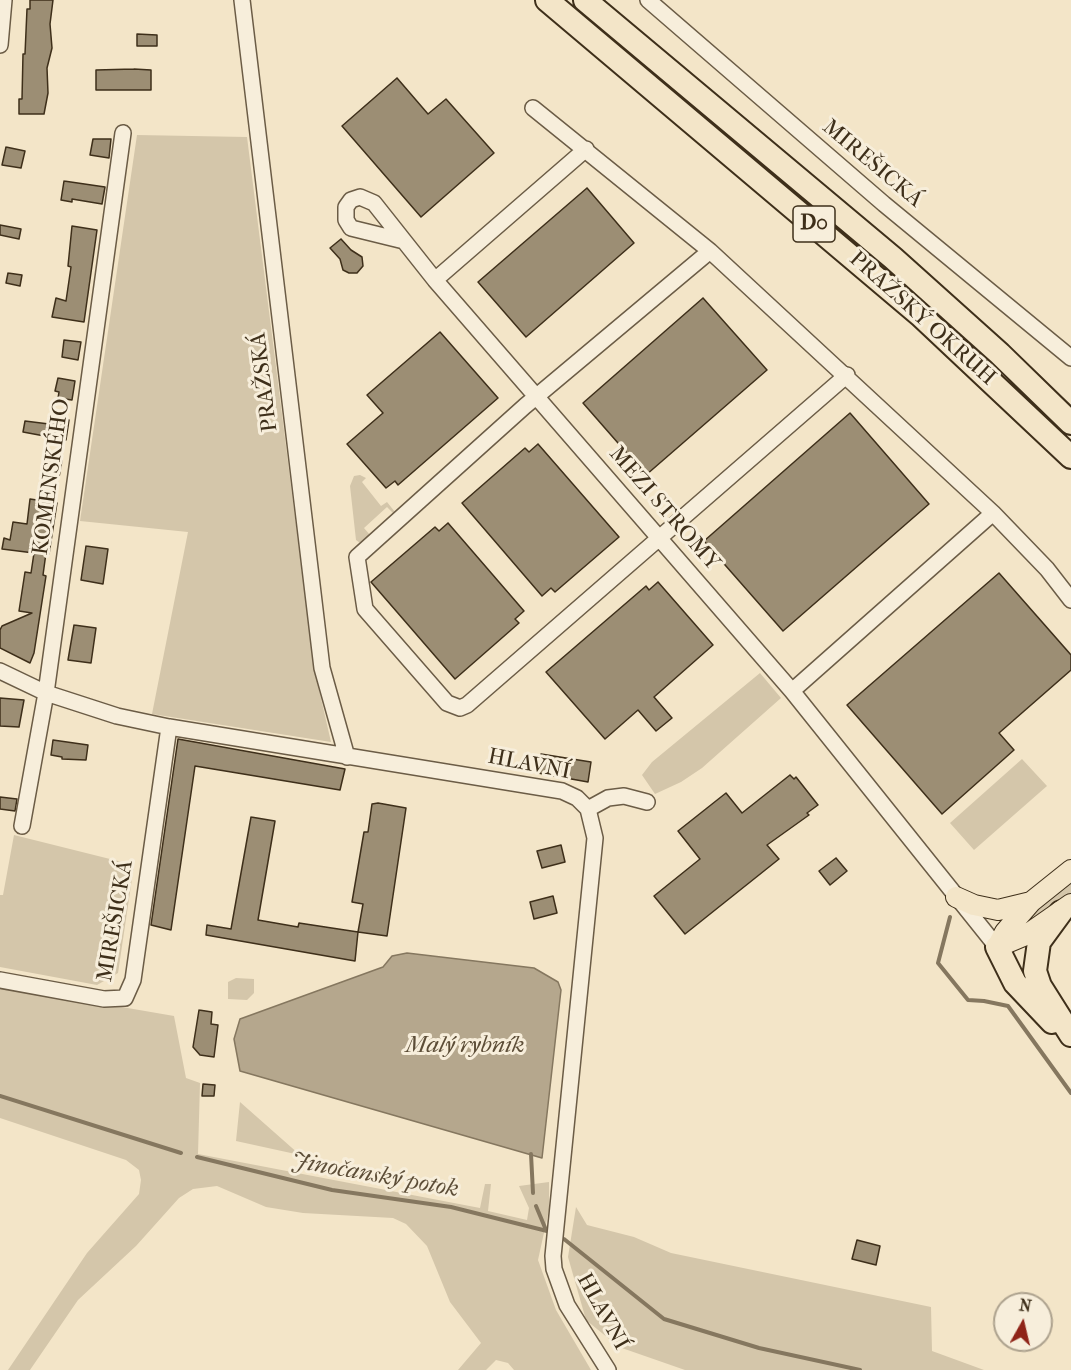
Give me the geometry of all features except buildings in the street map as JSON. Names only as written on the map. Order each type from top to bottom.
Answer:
[{"type":"highway","name":"PRAŽSKÝ OKRUH","points":[[547,0],[920,315],[1071,458]]},
{"type":"highway","name":"PRAŽSKÝ OKRUH","points":[[585,0],[911,274],[1000,354],[1071,423]]},
{"type":"highway","points":[[1066,908],[1042,936],[1035,956],[1037,978],[1071,1036]]},
{"type":"highway","points":[[997,947],[1017,963],[1049,1001]]},
{"type":"highway","points":[[997,947],[1026,997],[1071,1036]]},
{"type":"main road","points":[[997,947],[1005,932],[1031,902],[1071,870]]},
{"type":"main road","points":[[956,897],[974,905],[998,910],[1031,902]]},
{"type":"main road","points":[[997,947],[1028,934],[1066,908]]},
{"type":"street","points":[[0,45],[4,0]]},
{"type":"street","name":"PRAŽSKÁ","points":[[242,0],[322,668],[347,757]]},
{"type":"street","name":"MIREŠICKÁ","points":[[648,0],[884,204],[1071,358]]},
{"type":"street","points":[[533,108],[710,251],[847,375],[993,513],[1047,569],[1071,600]]},
{"type":"street","name":"KOMENSKÉHO","points":[[22,826],[46,693],[123,133]]},
{"type":"street","points":[[435,280],[586,149]]},
{"type":"street","name":"MEZI STROMY","points":[[404,241],[435,280],[792,691],[997,947]]},
{"type":"street","points":[[710,251],[536,396],[357,557],[363,605],[447,703],[452,707],[464,707],[847,375]]},
{"type":"street","points":[[792,691],[993,513]]},
{"type":"street","name":"HLAVNÍ","points":[[0,671],[46,693],[117,716],[169,727],[562,791],[577,798],[588,809],[595,838],[553,1256],[554,1269],[567,1305],[608,1370]]},
{"type":"street","name":"MIREŠICKÁ","points":[[0,980],[104,999],[125,998],[133,980],[169,727]]},
{"type":"street","points":[[588,809],[608,798],[624,796],[647,802]]},
{"type":"shaded area","points":[[137,135],[247,137],[314,668],[331,742],[152,714],[188,532],[80,521]]},
{"type":"shaded area","points":[[360,475],[366,478],[362,482],[381,506],[387,502],[395,512],[394,514],[387,507],[364,528],[370,535],[360,543],[356,540],[350,486],[354,476]]},
{"type":"shaded area","points":[[760,673],[781,698],[702,768],[681,782],[655,794],[642,775],[652,762]]},
{"type":"shaded area","points":[[1022,759],[1047,786],[974,850],[950,823]]},
{"type":"shaded area","points":[[14,835],[134,865],[118,973],[97,985],[0,967],[0,895],[3,895]]},
{"type":"shaded area","points":[[1071,880],[1071,893],[1036,922],[1029,921],[1028,917]]},
{"type":"shaded area","points":[[236,978],[254,979],[254,993],[247,1000],[228,999],[228,982]]},
{"type":"shaded area","points":[[0,986],[174,1016],[186,1078],[200,1083],[198,1154],[480,1208],[485,1184],[491,1184],[488,1211],[527,1220],[529,1208],[519,1186],[549,1182],[549,1210],[538,1260],[556,1310],[591,1370],[514,1370],[508,1363],[496,1360],[486,1370],[458,1370],[481,1343],[450,1302],[427,1246],[406,1224],[393,1218],[303,1213],[266,1207],[217,1186],[193,1189],[179,1198],[136,1246],[78,1300],[30,1370],[8,1370],[87,1253],[139,1194],[141,1180],[139,1170],[126,1160],[0,1118]]},
{"type":"shaded area","points":[[240,1102],[300,1155],[236,1141]]},
{"type":"shaded area","points":[[576,1207],[587,1225],[634,1237],[671,1253],[931,1307],[932,1351],[984,1370],[685,1370],[619,1347],[586,1320],[568,1257]]},
{"type":"water","name":"Malý rybník","points":[[407,953],[534,968],[558,982],[561,990],[542,1158],[240,1071],[234,1039],[240,1019],[383,967],[392,956]]},
{"type":"waterway","points":[[950,917],[938,963],[968,1000],[1008,1006],[1071,1093]]},
{"type":"waterway","name":"Jinočanský potok","points":[[0,1096],[181,1153]]},
{"type":"waterway","points":[[531,1154],[533,1193]]},
{"type":"waterway","name":"Jinočanský potok","points":[[197,1157],[332,1190],[451,1207],[547,1231]]},
{"type":"waterway","points":[[536,1206],[546,1230]]},
{"type":"waterway","name":"Jinočanský potok","points":[[564,1239],[664,1319],[759,1348],[860,1370]]}]
